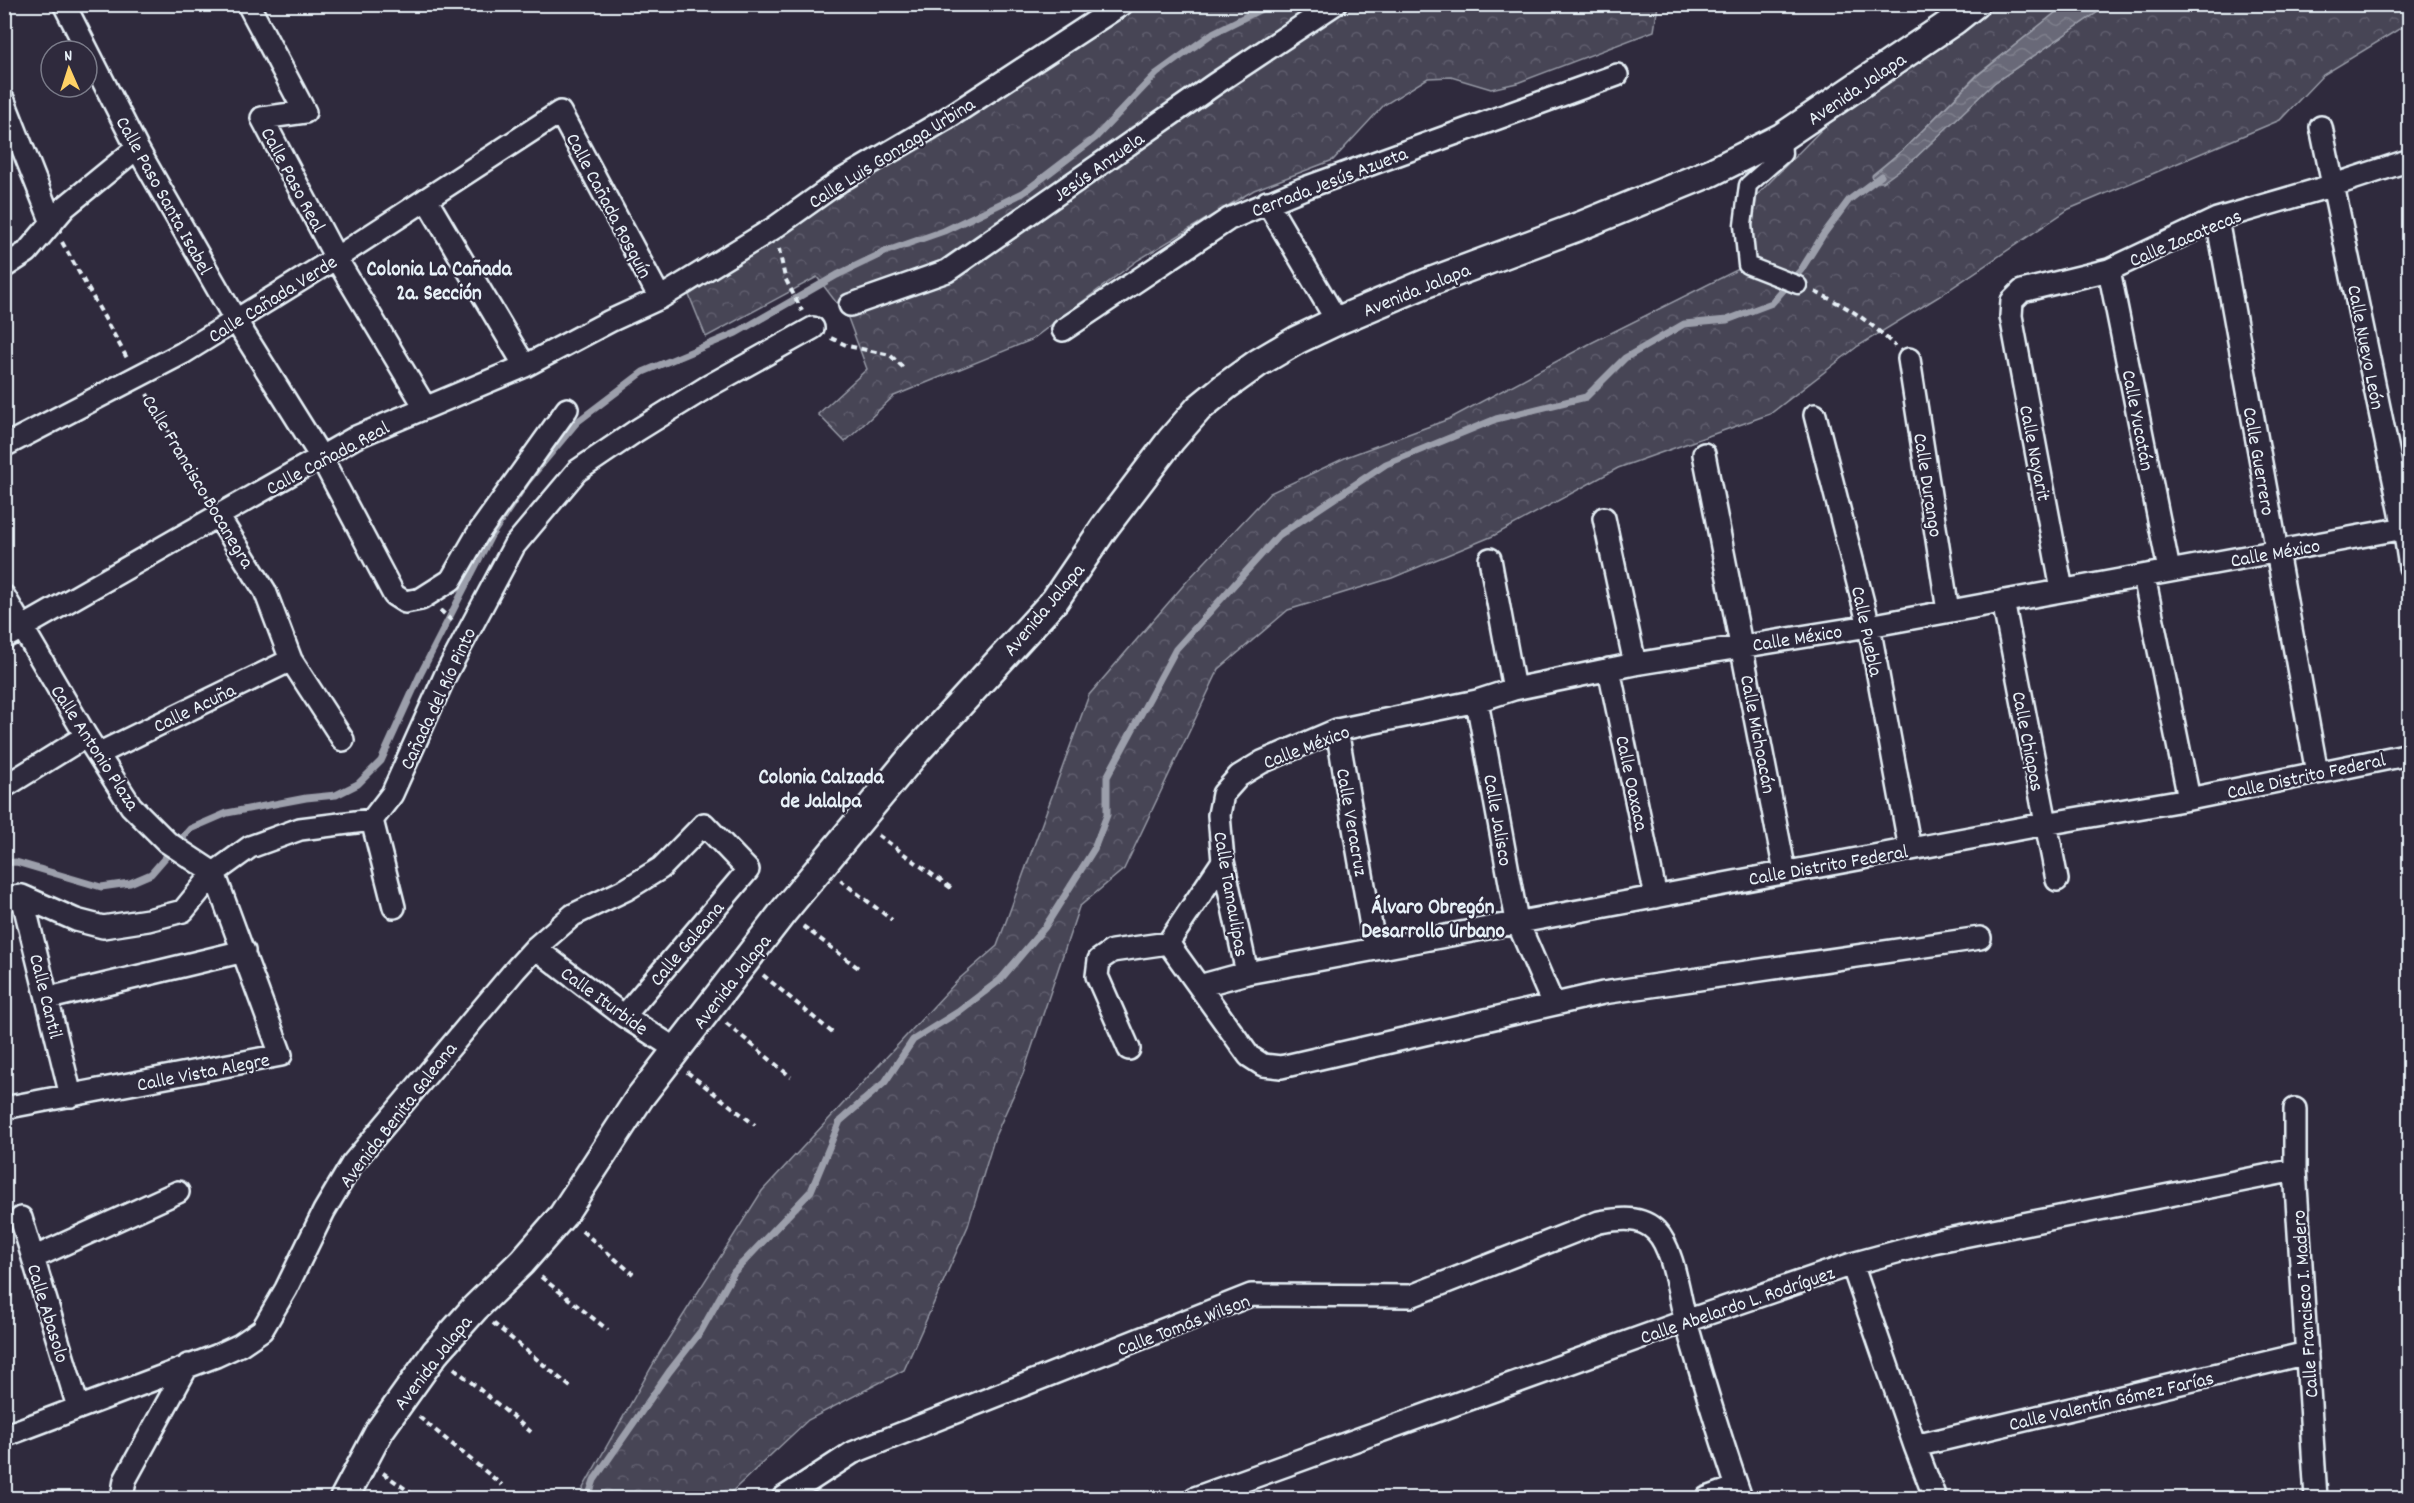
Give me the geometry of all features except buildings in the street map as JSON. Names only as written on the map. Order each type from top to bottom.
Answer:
[{"type":"street","name":"Calle Paso Santa Isabel","points":[[64,4],[137,148],[236,321],[321,457],[394,595],[405,602],[425,597]]},
{"type":"street","name":"Calle Paso Real","points":[[248,4],[305,112],[262,118],[336,258]]},
{"type":"street","name":"Calle Luis Gonzaga Urbina","points":[[660,298],[774,228],[840,182],[946,119],[1122,4]]},
{"type":"street","name":"Jesús Anzuela","points":[[850,305],[947,271],[1215,84],[1335,4]]},
{"type":"street","name":"Avenida Jalapa","points":[[344,1498],[380,1430],[435,1353],[475,1308],[522,1262],[563,1215],[629,1112],[783,911],[934,732],[1055,600],[1104,528],[1171,440],[1199,408],[1258,363],[1297,340],[1337,321],[1427,283],[1580,226],[1712,172],[1782,137],[1955,20],[1975,4]]},
{"type":"street","name":"Cerrada Jesús Azueta","points":[[1063,330],[1229,219],[1267,202],[1617,75]]},
{"type":"street","points":[[4,101],[52,223]]},
{"type":"street","name":"Calle Cañada Verde","points":[[4,446],[137,377],[236,321],[560,112]]},
{"type":"street","name":"Calle Cañada Rosquín","points":[[560,112],[660,298]]},
{"type":"street","name":"Calle Nuevo León","points":[[2321,127],[2407,527],[2409,567]]},
{"type":"street","points":[[1782,137],[1784,153],[1748,185],[1743,225],[1747,265],[1798,285]]},
{"type":"street","points":[[4,267],[27,252],[65,207],[137,148]]},
{"type":"street","name":"Calle Zacatecas","points":[[2010,316],[2012,301],[2022,291],[2109,270],[2217,219],[2334,185],[2409,160]]},
{"type":"street","points":[[426,199],[525,366]]},
{"type":"street","points":[[1267,202],[1337,321]]},
{"type":"street","name":"Calle Guerrero","points":[[2217,219],[2317,773]]},
{"type":"street","points":[[336,258],[425,408]]},
{"type":"street","name":"Calle Yucatán","points":[[2109,270],[2169,570]]},
{"type":"street","name":"Calle Cañada Real","points":[[13,633],[356,437],[525,366],[610,321],[660,298]]},
{"type":"street","name":"Calle Nayarit","points":[[2010,316],[2062,590]]},
{"type":"street","name":"Cañada del Río Pinto","points":[[372,820],[392,794],[466,634],[514,546],[577,471],[707,387],[813,328]]},
{"type":"street","name":"Calle Durango","points":[[1909,359],[1948,611]]},
{"type":"street","points":[[425,597],[451,580],[477,535],[567,409]]},
{"type":"street","name":"Calle Puebla","points":[[1815,415],[1869,626],[1910,849]]},
{"type":"street","name":"Calle Michoacán","points":[[1704,454],[1785,872]]},
{"type":"street","name":"Calle Francisco Bocanegra","points":[[218,516],[265,591],[291,660],[343,740]]},
{"type":"street","points":[[1604,518],[1635,664]]},
{"type":"street","name":"Calle México","points":[[1219,815],[1223,794],[1239,776],[1262,762],[1337,730],[1477,701],[1514,689],[1635,664],[1869,626],[2407,527]]},
{"type":"street","points":[[1490,559],[1514,689]]},
{"type":"street","points":[[2144,576],[2189,799]]},
{"type":"street","name":"Calle Antonio Plaza","points":[[4,596],[13,633],[86,736],[131,806],[167,842],[214,872]]},
{"type":"street","name":"Calle Chiapas","points":[[2003,601],[2057,880]]},
{"type":"street","name":"Calle Acuña","points":[[98,754],[291,660]]},
{"type":"street","name":"Calle Oaxaca","points":[[1609,669],[1656,897]]},
{"type":"street","name":"Calle Jalisco","points":[[1477,701],[1516,921],[1553,1004]]},
{"type":"street","name":"Calle Veracruz","points":[[1337,730],[1375,949]]},
{"type":"street","points":[[4,787],[86,736]]},
{"type":"street","name":"Calle Distrito Federal","points":[[1199,986],[1247,973],[1516,921],[2189,799],[2409,754]]},
{"type":"street","name":"Calle Tamaulipas","points":[[1219,815],[1223,861],[1247,973]]},
{"type":"street","points":[[13,897],[76,920],[103,927],[148,920],[183,911],[214,872],[250,848],[300,829],[372,820],[394,907]]},
{"type":"street","name":"Avenida Benita Galeana","points":[[4,1436],[240,1346],[262,1330],[286,1289],[324,1211],[352,1164],[535,948],[573,915],[627,889],[661,868],[704,824],[748,870]]},
{"type":"street","points":[[1129,1049],[1097,976],[1099,960],[1113,951],[1168,943],[1223,861]]},
{"type":"street","name":"Calle Galeana","points":[[624,1016],[748,870]]},
{"type":"street","name":"Calle Vista Alegre","points":[[4,1108],[281,1055],[214,872]]},
{"type":"street","name":"Calle Cantil","points":[[13,897],[49,998],[71,1096]]},
{"type":"street","points":[[1168,943],[1249,1056],[1263,1065],[1281,1067],[1603,993],[1980,938]]},
{"type":"street","name":"Calle Iturbide","points":[[535,948],[674,1054]]},
{"type":"street","points":[[49,998],[244,951]]},
{"type":"street","name":"Calle Francisco I. Madero","points":[[2295,1109],[2295,1170],[2316,1498]]},
{"type":"street","name":"Calle Abelardo L. Rodríguez","points":[[1195,1498],[1686,1321],[1852,1264],[1933,1242],[2295,1170]]},
{"type":"street","points":[[33,1258],[178,1192]]},
{"type":"street","name":"Calle Abasolo","points":[[21,1218],[78,1407]]},
{"type":"street","name":"Calle Tomás Wilson","points":[[783,1498],[852,1453],[1251,1295],[1411,1296],[1599,1222],[1619,1219],[1637,1220],[1656,1230],[1667,1249],[1686,1321]]},
{"type":"street","points":[[1852,1264],[1935,1498]]},
{"type":"street","points":[[1686,1321],[1739,1493],[1707,1498]]},
{"type":"street","name":"Calle Valentín Gómez Farías","points":[[1915,1446],[2307,1353]]},
{"type":"street","points":[[122,1498],[125,1480],[188,1365]]},
{"type":"path","name":"Calle Francisco Bocanegra","points":[[52,223],[137,377],[218,516]]},
{"type":"path","points":[[774,228],[785,278],[799,306]]},
{"type":"path","points":[[1798,285],[1842,304],[1870,321],[1909,359]]},
{"type":"path","points":[[848,346],[890,355],[905,369]]},
{"type":"path","points":[[425,597],[466,634]]},
{"type":"path","points":[[858,820],[951,888]]},
{"type":"path","points":[[821,864],[892,920]]},
{"type":"path","points":[[783,911],[861,970]]},
{"type":"path","points":[[746,961],[835,1035]]},
{"type":"path","points":[[709,1010],[791,1077]]},
{"type":"path","points":[[674,1054],[755,1125]]},
{"type":"path","points":[[563,1215],[633,1274]]},
{"type":"path","points":[[522,1262],[608,1330]]},
{"type":"path","points":[[475,1308],[573,1389]]},
{"type":"path","points":[[435,1353],[531,1432]]},
{"type":"path","points":[[400,1401],[502,1485]]},
{"type":"path","points":[[365,1460],[418,1498]]},
{"type":"green space","points":[[1138,5],[1658,5],[1654,31],[1517,83],[1491,89],[1451,77],[1428,78],[1384,105],[1333,160],[1254,190],[1138,260],[1031,340],[894,396],[845,442],[818,414],[867,369],[848,318],[817,277],[706,337],[689,295],[1052,55]]},
{"type":"green space","points":[[1989,5],[2066,5],[1977,75],[1905,148],[1872,175],[1913,160],[1994,83],[2108,5],[2409,5],[2409,23],[2323,75],[2280,120],[2069,209],[1938,297],[1858,346],[1770,414],[1618,468],[1493,536],[1392,578],[1288,610],[1219,669],[1124,869],[1079,907],[1023,1074],[995,1136],[968,1226],[904,1370],[808,1420],[725,1498],[586,1498],[583,1488],[660,1352],[762,1191],[959,979],[997,946],[1089,695],[1188,580],[1270,493],[1349,456],[1449,419],[1591,343],[1747,265],[1757,195],[1825,126]]},
{"type":"water","points":[[2066,4],[2108,5],[1994,83],[1913,160],[1883,182],[1874,182],[1872,176],[1905,148],[1978,75]]},
{"type":"waterway","points":[[4,863],[16,862],[101,887],[130,883],[151,874],[190,829],[227,813],[306,798],[336,795],[358,784],[381,761],[420,675],[491,536],[527,482],[577,422],[643,372],[736,333],[837,275],[887,251],[944,231],[1023,193],[1095,138],[1156,74],[1213,33],[1271,4]]},
{"type":"waterway","points":[[588,1498],[594,1480],[669,1372],[701,1331],[734,1272],[811,1191],[840,1121],[885,1082],[913,1040],[958,1012],[1000,980],[1045,927],[1094,849],[1107,815],[1107,777],[1176,649],[1279,535],[1386,464],[1496,419],[1586,397],[1625,358],[1684,324],[1727,320],[1772,303],[1801,270],[1849,200],[1881,176]]},
{"type":"district","name":"Colonia La Cañada 2a. Sección","points":[[439,280]]},
{"type":"district","name":"Colonia Calzada de Jalalpa","points":[[821,788]]},
{"type":"district","name":"Álvaro Obregón Desarrollo Urbano","points":[[1433,918]]}]
